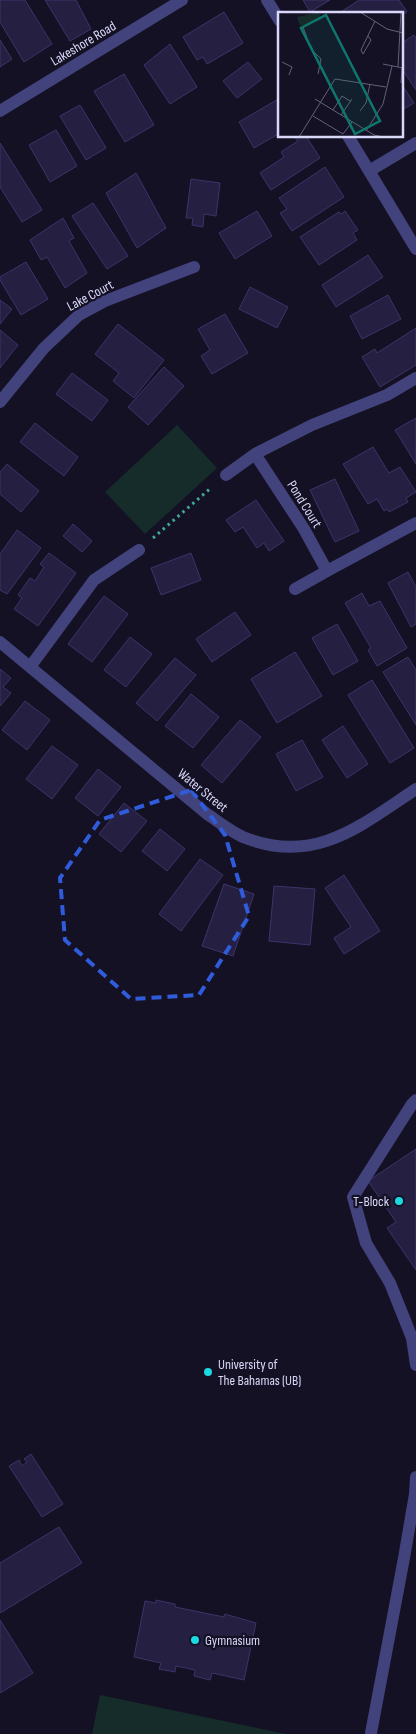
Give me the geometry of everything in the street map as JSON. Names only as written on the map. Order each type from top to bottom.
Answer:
[{"type":"street","name":"Lakeshore Road","points":[[0,111],[182,0]]},
{"type":"street","points":[[267,0],[278,19]]},
{"type":"street","points":[[349,138],[416,249]]},
{"type":"street","points":[[368,171],[416,143]]},
{"type":"street","name":"Lake Court","points":[[0,402],[44,348],[79,315],[105,301],[194,267]]},
{"type":"street","points":[[226,475],[255,454],[312,425],[387,394],[416,378]]},
{"type":"street","name":"Pond Court","points":[[255,454],[304,529],[327,571]]},
{"type":"street","points":[[296,589],[416,523]]},
{"type":"street","points":[[30,667],[94,580],[139,550]]},
{"type":"street","name":"Water Street","points":[[0,642],[207,814],[242,836],[263,844],[303,847],[322,843],[353,830],[416,789]]},
{"type":"street","points":[[416,1100],[353,1197],[366,1243],[390,1283],[412,1338],[416,1365]]},
{"type":"street","points":[[371,1733],[408,1540],[416,1477]]},
{"type":"path","points":[[139,550],[226,475]]},
{"type":"highlighted area","points":[[191,790],[225,835],[249,916],[199,995],[131,999],[65,940],[60,878],[100,820]]},
{"type":"green space","points":[[177,425],[217,468],[145,534],[105,492]]},
{"type":"green space","points":[[100,1695],[286,1734],[92,1734]]},
{"type":"building","points":[[0,0],[25,0],[52,44],[24,62],[0,22]]},
{"type":"building","points":[[45,0],[76,0],[91,29],[70,41]]},
{"type":"building","points":[[303,0],[330,0],[310,12]]},
{"type":"building","points":[[359,0],[399,0],[407,12],[404,14],[404,12],[341,12]]},
{"type":"building","points":[[224,12],[243,43],[207,64],[203,57],[197,60],[183,37]]},
{"type":"building","points":[[414,35],[416,38],[416,90],[404,72],[404,42]]},
{"type":"building","points":[[0,40],[12,59],[0,67]]},
{"type":"building","points":[[170,44],[197,87],[170,104],[144,65]]},
{"type":"building","points":[[248,62],[262,79],[237,98],[223,81]]},
{"type":"building","points":[[124,74],[154,125],[125,142],[94,91]]},
{"type":"building","points":[[404,88],[414,103],[404,109]]},
{"type":"building","points":[[278,99],[278,134],[254,148],[239,122]]},
{"type":"building","points":[[80,105],[106,148],[86,160],[60,116]]},
{"type":"building","points":[[56,130],[77,166],[50,182],[29,145]]},
{"type":"building","points":[[295,138],[307,138],[320,158],[271,190],[260,173],[284,157],[281,152],[298,141]]},
{"type":"building","points":[[0,143],[42,210],[22,222],[0,187]]},
{"type":"building","points":[[325,167],[344,197],[292,231],[280,213],[287,209],[279,198]]},
{"type":"building","points":[[136,173],[166,228],[137,248],[106,193]]},
{"type":"building","points":[[191,179],[220,183],[216,216],[204,214],[203,227],[192,225],[193,218],[186,218]]},
{"type":"building","points":[[93,203],[128,256],[107,269],[72,216]]},
{"type":"building","points":[[257,211],[272,236],[235,259],[219,233]]},
{"type":"building","points":[[345,211],[358,230],[353,233],[357,240],[319,265],[300,237],[339,212],[341,214]]},
{"type":"building","points":[[63,218],[74,238],[69,241],[87,273],[65,288],[47,257],[41,260],[30,240]]},
{"type":"building","points":[[368,255],[383,277],[336,307],[322,285]]},
{"type":"building","points":[[26,262],[48,299],[21,315],[0,277]]},
{"type":"building","points":[[250,287],[288,307],[277,328],[239,309]]},
{"type":"building","points":[[388,295],[401,319],[362,339],[350,316]]},
{"type":"building","points":[[0,300],[12,309],[0,324]]},
{"type":"building","points":[[225,314],[248,353],[212,374],[201,356],[210,350],[198,329]]},
{"type":"building","points":[[118,324],[164,360],[134,398],[113,381],[119,373],[95,354]]},
{"type":"building","points":[[416,328],[416,365],[380,387],[362,357],[375,349],[377,353]]},
{"type":"building","points":[[0,330],[18,345],[0,368]]},
{"type":"building","points":[[164,367],[184,386],[148,425],[128,407]]},
{"type":"building","points":[[72,373],[108,400],[92,421],[56,394]]},
{"type":"building","points":[[416,418],[416,464],[395,430]]},
{"type":"building","points":[[35,423],[78,457],[64,476],[20,442]]},
{"type":"building","points":[[373,447],[389,473],[400,467],[416,492],[406,498],[408,502],[389,512],[387,509],[384,511],[377,499],[368,504],[343,464]]},
{"type":"building","points":[[7,464],[39,491],[21,512],[0,494],[0,472]]},
{"type":"building","points":[[335,479],[359,531],[335,542],[310,490]]},
{"type":"building","points":[[256,500],[284,541],[269,551],[264,543],[257,548],[243,527],[235,532],[226,520]]},
{"type":"building","points":[[73,524],[92,541],[82,552],[63,536]]},
{"type":"building","points":[[17,530],[41,548],[7,594],[0,590],[0,554]]},
{"type":"building","points":[[49,553],[76,573],[38,626],[14,609],[22,598],[18,595],[30,578],[35,581],[44,567],[40,564]]},
{"type":"building","points":[[191,553],[201,580],[161,595],[151,568]]},
{"type":"building","points":[[408,572],[416,587],[416,624],[411,627],[388,583]]},
{"type":"building","points":[[362,593],[369,606],[380,601],[407,648],[377,666],[368,650],[371,648],[345,603]]},
{"type":"building","points":[[104,596],[128,614],[92,662],[68,644]]},
{"type":"building","points":[[235,612],[251,635],[212,662],[196,639]]},
{"type":"building","points":[[337,624],[358,661],[333,675],[312,638]]},
{"type":"building","points":[[130,637],[152,654],[126,687],[104,670]]},
{"type":"building","points":[[295,652],[322,696],[277,723],[251,679]]},
{"type":"building","points":[[408,657],[416,670],[416,725],[383,672]]},
{"type":"building","points":[[175,658],[196,675],[157,721],[136,703]]},
{"type":"building","points":[[0,669],[11,678],[3,687],[11,693],[0,706]]},
{"type":"building","points":[[372,680],[414,748],[390,763],[348,695]]},
{"type":"building","points":[[191,694],[219,717],[193,748],[165,726]]},
{"type":"building","points":[[25,701],[50,720],[27,750],[2,730]]},
{"type":"building","points":[[240,720],[261,737],[222,783],[201,765]]},
{"type":"building","points":[[343,726],[368,764],[347,778],[322,740]]},
{"type":"building","points":[[302,740],[323,777],[296,791],[276,754]]},
{"type":"building","points":[[52,746],[78,765],[52,799],[26,779]]},
{"type":"building","points":[[98,769],[121,787],[98,816],[75,798]]},
{"type":"building","points":[[124,803],[147,821],[121,852],[99,834]]},
{"type":"building","points":[[160,829],[185,849],[167,871],[142,851]]},
{"type":"building","points":[[200,859],[223,875],[181,931],[159,914]]},
{"type":"building","points":[[344,875],[380,931],[344,954],[334,938],[351,927],[325,888]]},
{"type":"building","points":[[224,884],[254,894],[233,956],[202,946]]},
{"type":"building","points":[[274,886],[315,889],[310,945],[269,941]]},
{"type":"building","name":"T-Block","points":[[416,1149],[416,1270],[387,1228],[396,1222],[368,1181]]},
{"type":"building","points":[[31,1454],[63,1504],[42,1517],[9,1466],[19,1460],[22,1466],[27,1462],[24,1459]]},
{"type":"building","points":[[59,1527],[82,1563],[0,1613],[0,1563]]},
{"type":"building","name":"Gymnasium","points":[[156,1600],[175,1604],[175,1607],[224,1617],[225,1614],[256,1623],[244,1680],[212,1673],[210,1680],[194,1676],[195,1670],[176,1666],[175,1672],[159,1669],[161,1663],[134,1657],[145,1601],[156,1603]]},
{"type":"building","points":[[0,1620],[33,1673],[0,1693]]},
{"type":"place","name":"T-Block","points":[[399,1201]]},
{"type":"place","name":"University of The Bahamas (UB)","points":[[208,1372]]},
{"type":"place","name":"Gymnasium","points":[[195,1640]]}]
